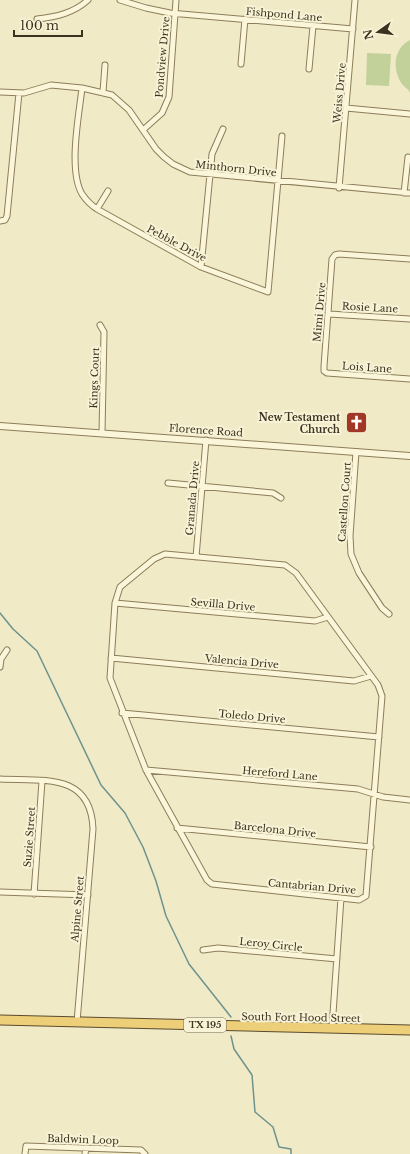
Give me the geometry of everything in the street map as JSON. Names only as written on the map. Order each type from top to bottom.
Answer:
[{"type":"highway","name":"South Fort Hood Street","points":[[0,1020],[410,1030]]},
{"type":"street","points":[[37,19],[53,18],[68,13],[88,0]]},
{"type":"street","name":"Fishpond Lane","points":[[120,0],[146,8],[176,13],[353,29]]},
{"type":"street","name":"Pondview Drive","points":[[143,130],[162,113],[169,97],[176,0]]},
{"type":"street","name":"Weiss Drive","points":[[339,188],[355,0]]},
{"type":"street","points":[[241,64],[245,20]]},
{"type":"street","points":[[309,69],[313,26]]},
{"type":"street","points":[[103,92],[105,65]]},
{"type":"street","name":"Minthorn Drive","points":[[0,92],[18,93],[51,85],[82,88],[112,95],[124,104],[156,149],[173,164],[190,172],[339,188],[410,193]]},
{"type":"street","name":"Pebble Drive","points":[[82,88],[75,168],[81,193],[88,202],[97,209],[201,267],[268,292],[278,182]]},
{"type":"street","points":[[0,221],[5,220],[7,216],[18,93]]},
{"type":"street","points":[[346,108],[410,114]]},
{"type":"street","points":[[201,267],[212,154],[223,129]]},
{"type":"street","points":[[278,182],[282,136]]},
{"type":"street","points":[[404,193],[408,157]]},
{"type":"street","points":[[97,209],[108,191]]},
{"type":"street","name":"Mimi Drive","points":[[324,371],[332,259],[335,255],[339,254],[410,259]]},
{"type":"street","name":"Rosie Lane","points":[[329,314],[410,319]]},
{"type":"street","name":"Kings Court","points":[[100,325],[104,332],[102,433]]},
{"type":"street","name":"Lois Lane","points":[[324,371],[328,373],[410,379]]},
{"type":"street","name":"Florence Road","points":[[0,426],[410,456]]},
{"type":"street","name":"Granada Drive","points":[[196,557],[206,440]]},
{"type":"street","name":"Castellon Court","points":[[356,452],[350,536],[351,554],[359,573],[382,608],[389,614]]},
{"type":"street","points":[[168,484],[273,493],[280,498]]},
{"type":"street","name":"Cantabrian Drive","points":[[165,554],[196,557],[285,565],[296,573],[378,685],[382,696],[371,848],[366,896],[359,900],[212,884],[207,880],[146,770],[111,686],[111,658],[115,603],[120,587],[159,556],[165,554]]},
{"type":"street","name":"Sevilla Drive","points":[[115,603],[316,621],[328,617]]},
{"type":"street","points":[[0,667],[1,659],[7,650]]},
{"type":"street","name":"Valencia Drive","points":[[111,658],[354,681],[371,676]]},
{"type":"street","name":"Toledo Drive","points":[[122,713],[379,737]]},
{"type":"street","name":"Hereford Lane","points":[[146,770],[358,789],[383,797],[410,800]]},
{"type":"street","points":[[0,779],[42,781]]},
{"type":"street","name":"Alpine Street","points":[[42,781],[72,786],[85,799],[89,807],[92,824],[88,895],[77,1022]]},
{"type":"street","name":"Suzie Street","points":[[34,894],[42,781]]},
{"type":"street","name":"Barcelona Drive","points":[[177,828],[371,848]]},
{"type":"street","points":[[0,892],[88,895]]},
{"type":"street","points":[[332,1028],[341,898]]},
{"type":"street","name":"Leroy Circle","points":[[203,950],[218,948],[337,959]]},
{"type":"street","name":"Baldwin Loop","points":[[25,1154],[26,1146],[141,1150],[145,1154]]},
{"type":"street","points":[[85,1154],[86,1148]]},
{"type":"green space","points":[[410,40],[410,93],[399,78],[396,60],[400,49]]},
{"type":"green space","points":[[367,53],[391,54],[389,86],[366,85]]},
{"type":"waterway","points":[[0,613],[13,629],[37,651],[101,785],[125,813],[143,847],[156,881],[166,916],[189,964],[231,1017]]},
{"type":"waterway","points":[[231,1036],[234,1049],[252,1075],[255,1112],[273,1127],[279,1147],[291,1149],[291,1154]]},
{"type":"place","name":"New Testament Church","points":[[356,423]]}]
